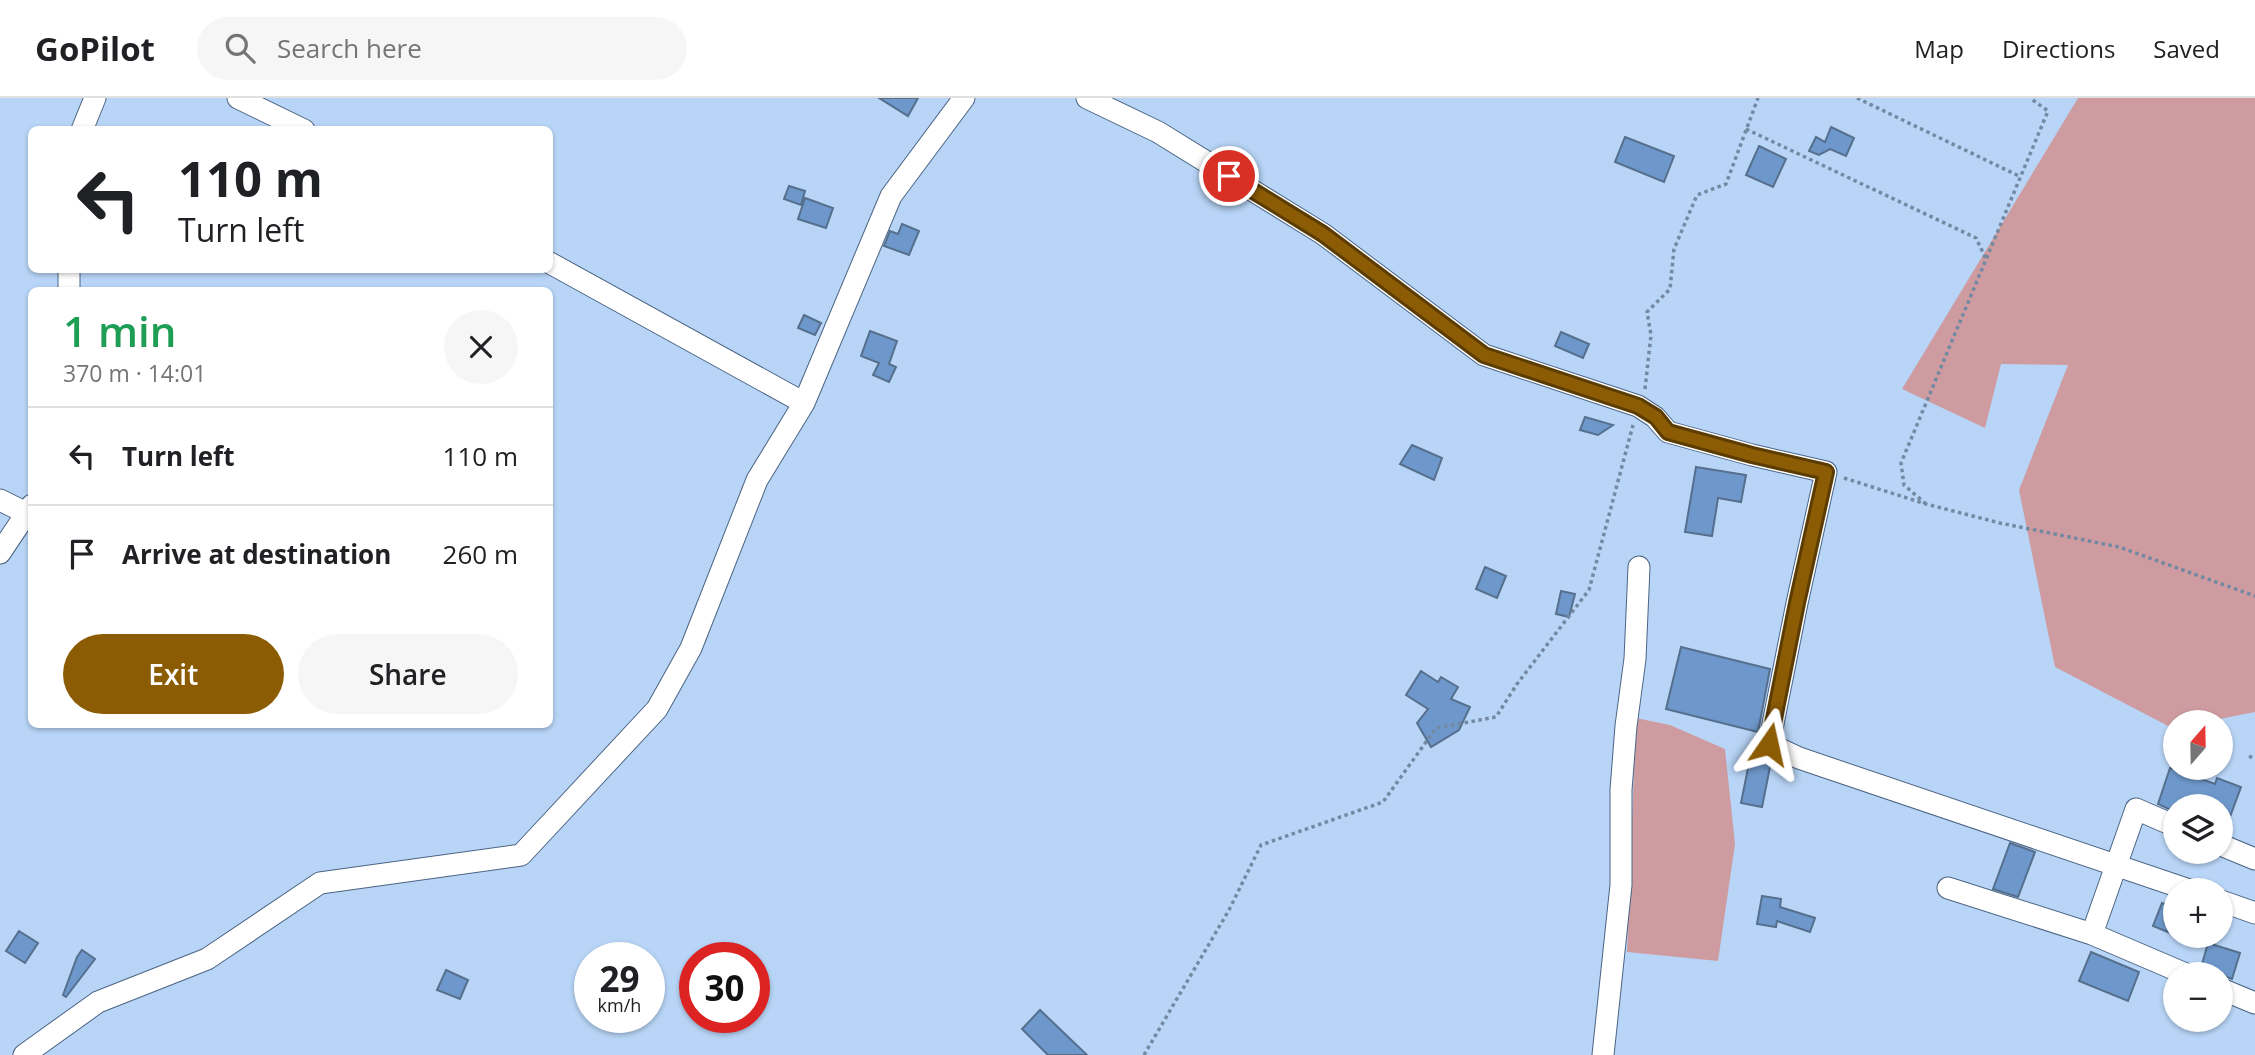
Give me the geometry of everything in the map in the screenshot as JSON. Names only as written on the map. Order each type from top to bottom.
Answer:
[{"type":"street","points":[[84,126],[95,98]]},
{"type":"street","points":[[238,98],[296,126]]},
{"type":"street","points":[[1087,98],[1158,132],[1323,234],[1484,355],[1647,412],[1668,432],[1826,472],[1769,744],[1799,758],[2163,881]]},
{"type":"street","points":[[24,1055],[98,1002],[207,958],[320,883],[521,855],[657,709],[691,648],[757,480],[804,402],[891,196],[961,99]]},
{"type":"street","points":[[553,265],[804,402]]},
{"type":"street","points":[[0,500],[28,509]]},
{"type":"street","points":[[0,553],[28,511]]},
{"type":"street","points":[[1604,1055],[1621,885],[1621,790],[1635,659],[1639,567]]},
{"type":"street","points":[[2092,934],[2136,809],[2163,821]]},
{"type":"street","points":[[2233,850],[2255,859]]},
{"type":"street","points":[[1948,888],[2092,934],[2163,964]]},
{"type":"street","points":[[2233,905],[2255,913]]},
{"type":"street","points":[[2233,994],[2255,1003]]},
{"type":"path","points":[[1144,1055],[1229,910],[1261,845],[1383,802],[1436,728],[1496,718],[1517,684],[1589,590],[1647,412],[1645,387],[1651,335],[1647,312],[1670,289],[1674,249],[1697,195],[1726,184],[1758,98]]},
{"type":"path","points":[[1857,98],[2021,177]]},
{"type":"path","points":[[1926,504],[1904,485],[1901,463],[2048,111],[2030,98]]},
{"type":"path","points":[[1746,129],[1976,238],[1986,259]]},
{"type":"path","points":[[1826,472],[1926,504],[2000,523],[2119,547],[2255,597]]},
{"type":"path","points":[[2249,756],[2255,759]]},
{"type":"shaded area","points":[[2078,98],[2255,98],[2255,712],[2233,716],[2233,710],[2163,710],[2163,723],[2055,667],[2019,490],[2068,365],[2001,364],[1985,428],[1902,389]]},
{"type":"shaded area","points":[[1636,718],[1670,725],[1725,749],[1735,844],[1718,961],[1627,952]]},
{"type":"building","points":[[879,98],[918,98],[908,116]]},
{"type":"building","points":[[1831,127],[1854,138],[1846,156],[1830,149],[1819,155],[1809,151],[1816,137],[1825,142]]},
{"type":"building","points":[[1625,137],[1674,156],[1664,182],[1615,162]]},
{"type":"building","points":[[1759,146],[1786,159],[1773,187],[1746,175]]},
{"type":"building","points":[[789,186],[805,191],[801,205],[784,199]]},
{"type":"building","points":[[805,198],[833,208],[826,228],[798,219]]},
{"type":"building","points":[[902,224],[919,231],[909,255],[884,246],[890,231],[898,234]]},
{"type":"building","points":[[804,315],[821,323],[815,335],[798,328]]},
{"type":"building","points":[[870,331],[897,341],[889,364],[896,367],[889,382],[873,375],[879,363],[861,356]]},
{"type":"building","points":[[1561,332],[1589,344],[1583,358],[1555,346]]},
{"type":"building","points":[[1585,417],[1613,425],[1598,435],[1580,430]]},
{"type":"building","points":[[1412,445],[1442,458],[1434,480],[1400,464]]},
{"type":"building","points":[[1696,467],[1746,475],[1741,502],[1718,498],[1712,536],[1685,532]]},
{"type":"building","points":[[1485,567],[1506,576],[1497,598],[1476,589]]},
{"type":"building","points":[[1561,591],[1575,594],[1569,617],[1556,614]]},
{"type":"building","points":[[1681,647],[1770,669],[1758,732],[1666,709]]},
{"type":"building","points":[[1421,671],[1438,682],[1441,677],[1458,687],[1451,699],[1470,707],[1459,730],[1431,747],[1417,723],[1428,709],[1406,695]]},
{"type":"building","points":[[1750,758],[1771,762],[1762,807],[1741,803]]},
{"type":"building","points":[[2166,780],[2204,780],[2215,784],[2216,780],[2222,780],[2241,787],[2233,809],[2233,794],[2163,794],[2163,806],[2158,804]]},
{"type":"building","points":[[2010,843],[2035,852],[2018,897],[1993,889]]},
{"type":"building","points":[[1762,896],[1781,899],[1780,907],[1815,918],[1810,932],[1777,921],[1776,927],[1757,924]]},
{"type":"building","points":[[2162,903],[2163,903],[2163,930],[2153,926]]},
{"type":"building","points":[[19,931],[38,943],[25,963],[6,951]]},
{"type":"building","points":[[2207,948],[2224,948],[2240,953],[2233,976],[2233,962],[2203,962]]},
{"type":"building","points":[[82,950],[95,959],[66,997],[63,995]]},
{"type":"building","points":[[2091,952],[2139,972],[2128,1001],[2079,981]]},
{"type":"building","points":[[446,970],[468,980],[460,999],[437,990]]},
{"type":"building","points":[[1040,1010],[1087,1055],[1048,1055],[1022,1029]]},
{"type":"route","points":[[1229,176],[1323,234],[1484,355],[1638,406],[1656,417],[1668,432],[1826,472],[1769,744]]}]
